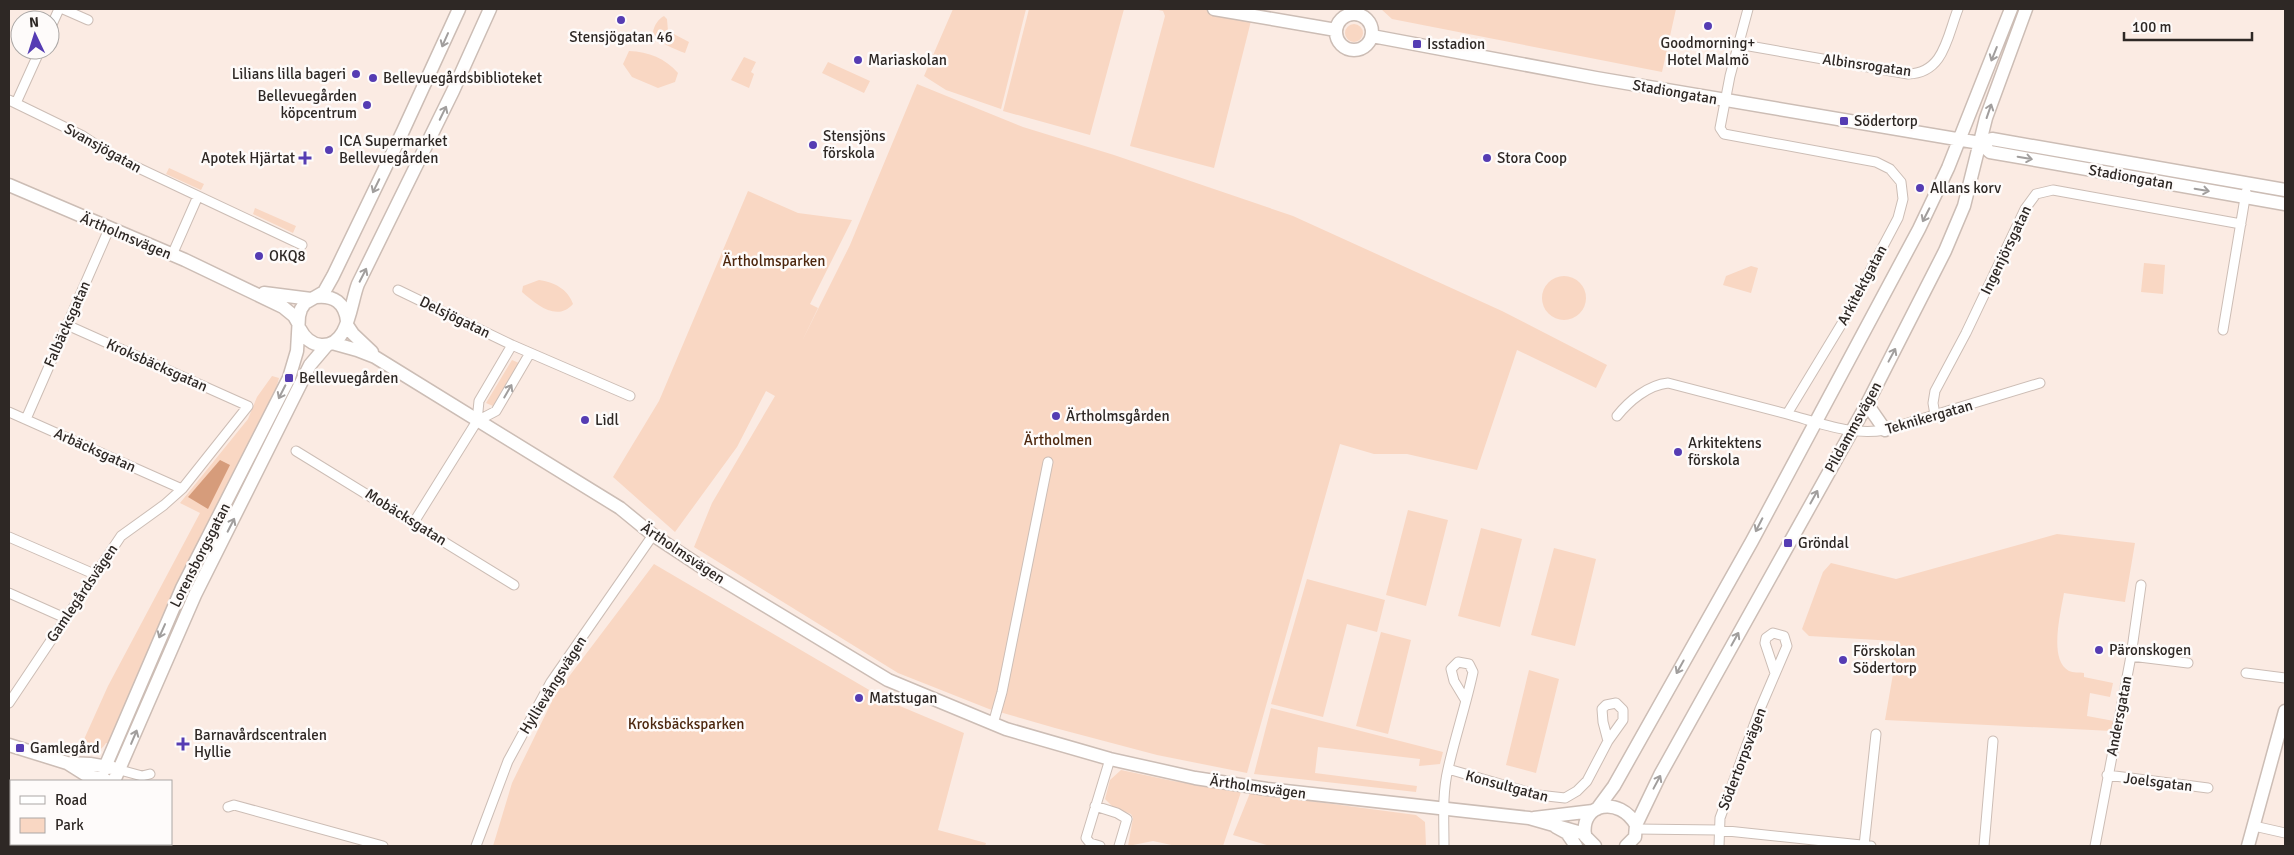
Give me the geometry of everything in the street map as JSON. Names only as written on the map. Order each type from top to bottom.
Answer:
[{"type":"main road","name":"Lorensborgsgatan","points":[[109,779],[106,766],[182,588],[294,366],[301,309],[324,292],[333,276],[404,131],[458,9]]},
{"type":"main road","name":"Lorensborgsgatan","points":[[109,779],[195,595],[310,365],[329,344],[342,336],[358,284],[454,91],[490,9]]},
{"type":"main road","points":[[1214,9],[1336,30]]},
{"type":"main road","points":[[1584,839],[1586,821],[1614,786],[1752,541],[1919,229],[1940,188],[2011,9]]},
{"type":"main road","name":"Pildammsvägen","points":[[1636,827],[1660,776],[1867,404],[1945,251],[1964,206],[1986,118],[2026,9]]},
{"type":"main road","points":[[1357,12],[1370,24],[1372,36],[1365,46],[1358,50],[1350,50],[1340,45],[1336,30],[1337,25],[1345,17],[1357,12]]},
{"type":"main road","name":"Stadiongatan","points":[[1372,36],[1725,101],[1980,143],[1992,140],[2285,190]]},
{"type":"main road","name":"Stadiongatan","points":[[1980,143],[1990,152],[2285,204]]},
{"type":"main road","points":[[1973,175],[1986,161],[2001,154]]},
{"type":"main road","name":"Ärtholmsvägen","points":[[9,185],[172,255],[283,307],[294,316],[299,326]]},
{"type":"main road","name":"Ärtholmsvägen","points":[[243,288],[287,297],[314,298]]},
{"type":"main road","points":[[314,298],[331,298],[338,301],[346,313],[347,323]]},
{"type":"main road","name":"Ärtholmsvägen","points":[[347,323],[358,340],[384,363]]},
{"type":"main road","points":[[299,326],[308,340],[314,343],[329,344]]},
{"type":"main road","name":"Ärtholmsvägen","points":[[329,344],[363,352],[384,363],[620,508],[653,535],[783,618],[888,680],[993,724],[1110,759],[1158,771],[1225,783],[1529,818],[1554,826],[1570,828],[1595,846]]},
{"type":"main road","points":[[1867,404],[1885,430]]},
{"type":"main road","points":[[2248,846],[2285,712]]},
{"type":"main road","points":[[9,745],[67,763],[86,774],[109,779]]},
{"type":"main road","points":[[67,763],[106,766]]},
{"type":"main road","name":"Ärtholmsvägen","points":[[1529,818],[1595,810],[1608,806],[1619,808],[1630,816],[1636,827]]},
{"type":"main road","points":[[1554,826],[1566,834],[1576,846]]},
{"type":"main road","points":[[1626,846],[1634,837],[1636,827]]},
{"type":"street","points":[[61,9],[88,20]]},
{"type":"street","name":"Arkitektgatan","points":[[1748,9],[1725,101],[1720,128],[1724,134],[1876,162],[1894,173],[1902,188],[1902,208],[1898,218],[1844,320],[1787,414]]},
{"type":"street","name":"Albinsrogatan","points":[[1738,44],[1908,74],[1921,72],[1928,70],[1939,60],[1958,9]]},
{"type":"street","points":[[12,101],[35,60]]},
{"type":"street","name":"Svansjögatan","points":[[12,101],[83,136],[114,156],[302,245]]},
{"type":"street","points":[[2223,330],[2248,184]]},
{"type":"street","name":"Ingenjörsgatan","points":[[1935,415],[1933,403],[1935,391],[1966,333],[2025,209],[2036,194],[2053,190],[2241,224]]},
{"type":"street","points":[[172,255],[198,196]]},
{"type":"street","name":"Falbäcksgatan","points":[[26,419],[109,229]]},
{"type":"street","name":"Delsjögatan","points":[[398,290],[512,345],[630,396]]},
{"type":"street","name":"Kroksbäcksgatan","points":[[67,325],[248,406]]},
{"type":"street","points":[[414,522],[477,421],[479,402],[512,345]]},
{"type":"street","points":[[477,421],[496,411],[530,353]]},
{"type":"street","points":[[1617,416],[1628,401],[1661,384],[1668,383],[1787,414]]},
{"type":"street","name":"Teknikergatan","points":[[1787,414],[1850,432],[1869,433],[1885,430],[2040,384]]},
{"type":"street","name":"Gamlegårdsvägen","points":[[10,697],[121,536],[164,505],[182,489],[248,406]]},
{"type":"street","name":"Arbäcksgatan","points":[[9,412],[182,489]]},
{"type":"street","name":"Mobäcksgatan","points":[[296,451],[514,585]]},
{"type":"street","points":[[993,724],[1002,692],[1048,462]]},
{"type":"street","name":"Hyllievångsvägen","points":[[476,846],[508,761],[551,682],[653,535]]},
{"type":"street","points":[[9,537],[94,574]]},
{"type":"street","name":"Andersgatan","points":[[2095,846],[2131,656],[2141,585]]},
{"type":"street","points":[[9,593],[65,618]]},
{"type":"street","points":[[2131,656],[2188,663]]},
{"type":"street","points":[[2246,673],[2285,678]]},
{"type":"street","name":"Södertorpsvägen","points":[[1719,846],[1721,840],[1718,830],[1720,818],[1775,674]]},
{"type":"street","name":"Konsultgatan","points":[[1466,701],[1448,769],[1538,795],[1565,798],[1578,792],[1588,781],[1608,741]]},
{"type":"street","points":[[1636,827],[1718,830],[1868,846],[1876,734]]},
{"type":"street","points":[[1984,846],[1993,741]]},
{"type":"street","points":[[1100,846],[1090,843],[1086,838],[1110,759]]},
{"type":"street","points":[[1444,846],[1448,769]]},
{"type":"street","points":[[109,779],[150,774],[144,780]]},
{"type":"street","name":"Joelsgatan","points":[[2107,775],[2208,788]]},
{"type":"street","points":[[228,806],[234,804],[383,846]]},
{"type":"street","points":[[1095,806],[1122,815],[1127,819],[1119,846]]},
{"type":"street","points":[[2254,826],[2285,833]]},
{"type":"green space","points":[[953,9],[1026,9],[1001,109],[946,90],[924,76]]},
{"type":"green space","points":[[1029,9],[1124,9],[1090,135],[1003,111]]},
{"type":"green space","points":[[1154,9],[1254,9],[1214,168],[1130,146],[1165,16],[1163,11]]},
{"type":"green space","points":[[1381,9],[1676,9],[1662,72],[1392,19]]},
{"type":"green space","points":[[664,16],[667,19],[668,31],[689,42],[685,53],[662,42],[655,36],[653,32],[654,27]]},
{"type":"green space","points":[[1354,24],[1360,27],[1363,33],[1360,39],[1354,42],[1348,39],[1345,33],[1348,27]]},
{"type":"green space","points":[[629,51],[650,54],[668,63],[678,73],[675,82],[658,88],[632,77],[623,64]]},
{"type":"green space","points":[[744,57],[756,62],[751,72],[754,74],[749,88],[731,80]]},
{"type":"green space","points":[[828,62],[870,81],[864,93],[822,73]]},
{"type":"green space","name":"Ärtholmen","points":[[917,84],[1023,127],[1114,155],[1293,216],[1502,311],[1607,365],[1596,388],[1517,350],[1477,470],[1407,454],[1374,454],[1340,444],[1247,773],[1157,755],[1055,728],[989,709],[898,673],[694,547],[712,503],[775,396],[766,391],[737,447],[675,532],[613,477],[659,401],[748,191],[798,213],[852,220],[810,304],[818,308],[802,341],[850,245]]},
{"type":"green space","points":[[169,168],[204,184],[201,190],[166,174]]},
{"type":"green space","points":[[255,208],[296,226],[293,233],[253,214]]},
{"type":"green space","points":[[2144,263],[2165,265],[2163,294],[2141,292]]},
{"type":"green space","points":[[1751,266],[1758,268],[1751,293],[1723,285],[1726,276]]},
{"type":"green space","points":[[1564,276],[1576,280],[1582,286],[1586,298],[1582,310],[1576,316],[1564,320],[1552,316],[1546,310],[1542,298],[1546,286],[1552,280]]},
{"type":"green space","points":[[539,280],[550,282],[560,287],[568,294],[573,304],[560,312],[554,312],[534,302],[522,292],[523,286]]},
{"type":"green space","points":[[512,360],[519,363],[493,406],[486,403]]},
{"type":"green space","points":[[272,376],[279,378],[274,396],[110,744],[106,743],[96,753],[92,754],[74,752],[81,746],[108,686],[200,513],[180,503],[248,419],[257,397]]},
{"type":"green space","points":[[1408,510],[1448,520],[1426,606],[1386,595]]},
{"type":"green space","points":[[1481,528],[1522,539],[1500,627],[1458,616]]},
{"type":"green space","points":[[2057,534],[2135,543],[2125,602],[2064,593],[2059,623],[2057,646],[2063,665],[2071,672],[2084,673],[2084,677],[2113,683],[2110,697],[2090,693],[2087,716],[2114,721],[2112,731],[1885,720],[1893,674],[1895,641],[1809,636],[1802,629],[1823,572],[1831,563],[1896,579]]},
{"type":"green space","points":[[1554,548],[1596,559],[1575,646],[1531,635]]},
{"type":"green space","name":"Kroksbäcksparken","points":[[654,564],[888,701],[964,733],[938,830],[986,843],[985,846],[493,846],[512,783],[555,695]]},
{"type":"green space","points":[[1307,579],[1385,600],[1377,632],[1347,624],[1323,717],[1271,704]]},
{"type":"green space","points":[[1381,632],[1411,640],[1388,734],[1356,726]]},
{"type":"green space","points":[[1529,670],[1559,679],[1536,773],[1506,765]]},
{"type":"green space","points":[[1271,708],[1443,752],[1440,764],[1419,766],[1420,759],[1318,747],[1315,773],[1417,786],[1416,792],[1254,774]]},
{"type":"green space","points":[[1121,770],[1241,792],[1223,846],[1176,846],[1153,841],[1128,846],[1133,818],[1131,814],[1113,807],[1105,799],[1110,780]]},
{"type":"green space","points":[[1250,793],[1416,815],[1425,822],[1426,846],[1270,846],[1233,835]]},
{"type":"shaded area","points":[[220,460],[230,465],[208,509],[188,497]]},
{"type":"place","name":"Stensjögatan 46","points":[[621,20]]},
{"type":"place","name":"Goodmorning+ Hotel Malmö","points":[[1708,26]]},
{"type":"place","name":"Isstadion","points":[[1417,44]]},
{"type":"place","name":"Mariaskolan","points":[[858,60]]},
{"type":"place","name":"Lilians lilla bageri","points":[[356,74]]},
{"type":"place","name":"Bellevuegårdsbiblioteket","points":[[373,78]]},
{"type":"place","name":"Bellevuegården köpcentrum","points":[[367,105]]},
{"type":"place","name":"Södertorp","points":[[1844,121]]},
{"type":"place","name":"Stensjöns förskola","points":[[813,145]]},
{"type":"place","name":"ICA Supermarket Bellevuegården","points":[[329,150]]},
{"type":"place","name":"Apotek Hjärtat","points":[[305,158]]},
{"type":"place","name":"Stora Coop","points":[[1487,158]]},
{"type":"place","name":"Allans korv","points":[[1920,188]]},
{"type":"place","name":"OKQ8","points":[[259,256]]},
{"type":"place","name":"Bellevuegården","points":[[289,378]]},
{"type":"place","name":"Ärtholmsgården","points":[[1056,416]]},
{"type":"place","name":"Lidl","points":[[585,420]]},
{"type":"place","name":"Arkitektens förskola","points":[[1678,452]]},
{"type":"place","name":"Gröndal","points":[[1788,543]]},
{"type":"place","name":"Päronskogen","points":[[2099,650]]},
{"type":"place","name":"Förskolan Södertorp","points":[[1843,660]]},
{"type":"place","name":"Matstugan","points":[[859,698]]},
{"type":"place","name":"Barnavårdscentralen Hyllie","points":[[183,744]]},
{"type":"place","name":"Gamlegård","points":[[20,748]]},
{"type":"park label","name":"Ärtholmsparken","points":[[774,261]]}]
